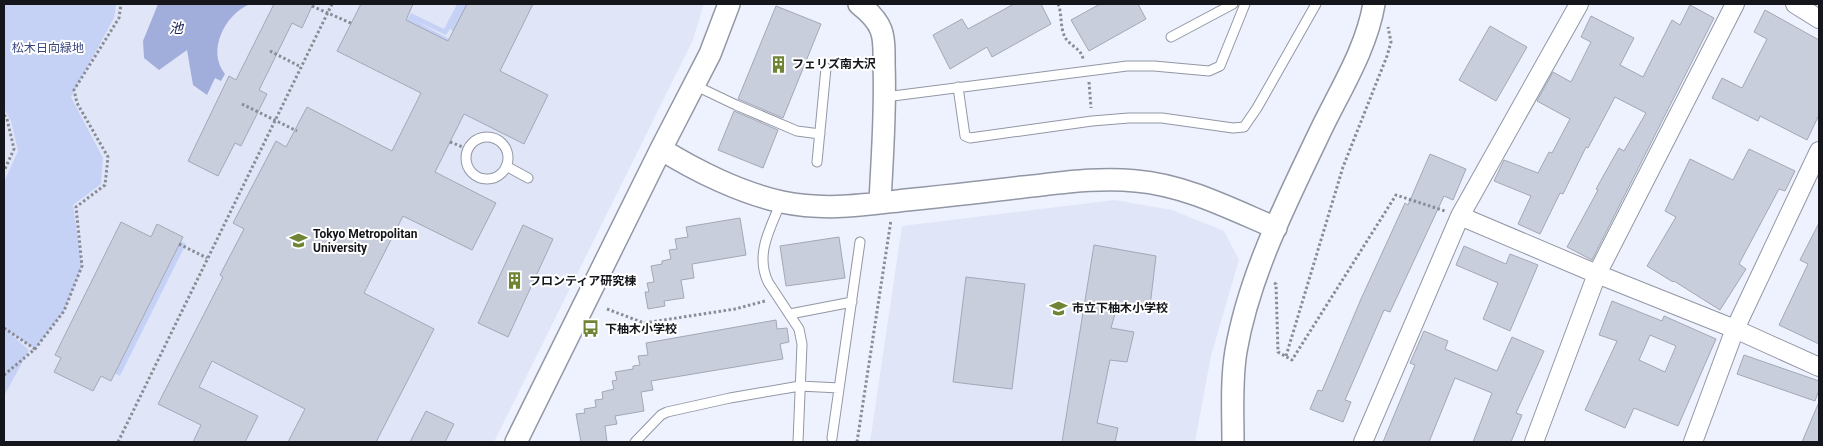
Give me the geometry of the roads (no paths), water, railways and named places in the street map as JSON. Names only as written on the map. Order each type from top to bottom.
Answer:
[{"type":"street","points":[[516,442],[710,54],[729,4]]},
{"type":"street","points":[[859,4],[869,11],[881,30],[883,42],[885,210]]},
{"type":"street","points":[[1233,442],[1233,392],[1236,354],[1252,286],[1318,136],[1355,62],[1366,34],[1374,4]]},
{"type":"street","points":[[1363,442],[1460,216],[1580,4]]},
{"type":"street","points":[[1534,442],[1598,274],[1735,4]]},
{"type":"street","points":[[1795,4],[1819,19]]},
{"type":"street","points":[[661,149],[686,165],[736,186],[781,201],[821,207],[885,210],[1090,180],[1137,181],[1182,190],[1276,228]]},
{"type":"street","points":[[1693,442],[1735,329],[1819,152]]},
{"type":"street","points":[[1460,216],[1735,329],[1819,367]]},
{"type":"lane","points":[[1171,37],[1233,4]]},
{"type":"lane","points":[[885,97],[1127,66],[1154,66],[1209,71],[1220,66],[1245,4]]},
{"type":"lane","points":[[958,87],[965,136],[970,138],[1092,121],[1129,118],[1162,118],[1233,128],[1244,127],[1258,108],[1316,4]]},
{"type":"lane","points":[[817,162],[826,68]]},
{"type":"lane","points":[[694,85],[798,131],[820,134]]},
{"type":"lane","points":[[480,138],[494,138],[500,141],[508,152],[506,166],[497,176],[490,179],[477,176],[468,167],[466,160],[468,149],[473,142],[480,138]]},
{"type":"lane","points":[[506,166],[528,178]]},
{"type":"lane","points":[[781,201],[766,235],[762,254],[764,275],[799,329],[802,344],[798,442]]},
{"type":"lane","points":[[832,438],[860,242]]},
{"type":"lane","points":[[790,314],[852,302]]},
{"type":"lane","points":[[635,442],[661,415],[667,412],[730,398],[800,386],[839,388]]},
{"type":"water","name":"池","points":[[158,4],[250,4],[233,16],[221,34],[217,55],[225,74],[221,81],[215,78],[207,95],[193,85],[187,50],[159,70],[144,58],[143,41]]},
{"type":"place","name":"フェリズ南大沢","points":[[778,64]]},
{"type":"place","name":"Tokyo Metropolitan University","points":[[299,241]]},
{"type":"place","name":"フロンティア研究棟","points":[[515,281]]},
{"type":"place","name":"市立下柚木小学校","points":[[1058,308]]},
{"type":"place","name":"下柚木小学校","points":[[591,329]]},
{"type":"park label","name":"松木日向緑地","points":[[48,48]]}]
